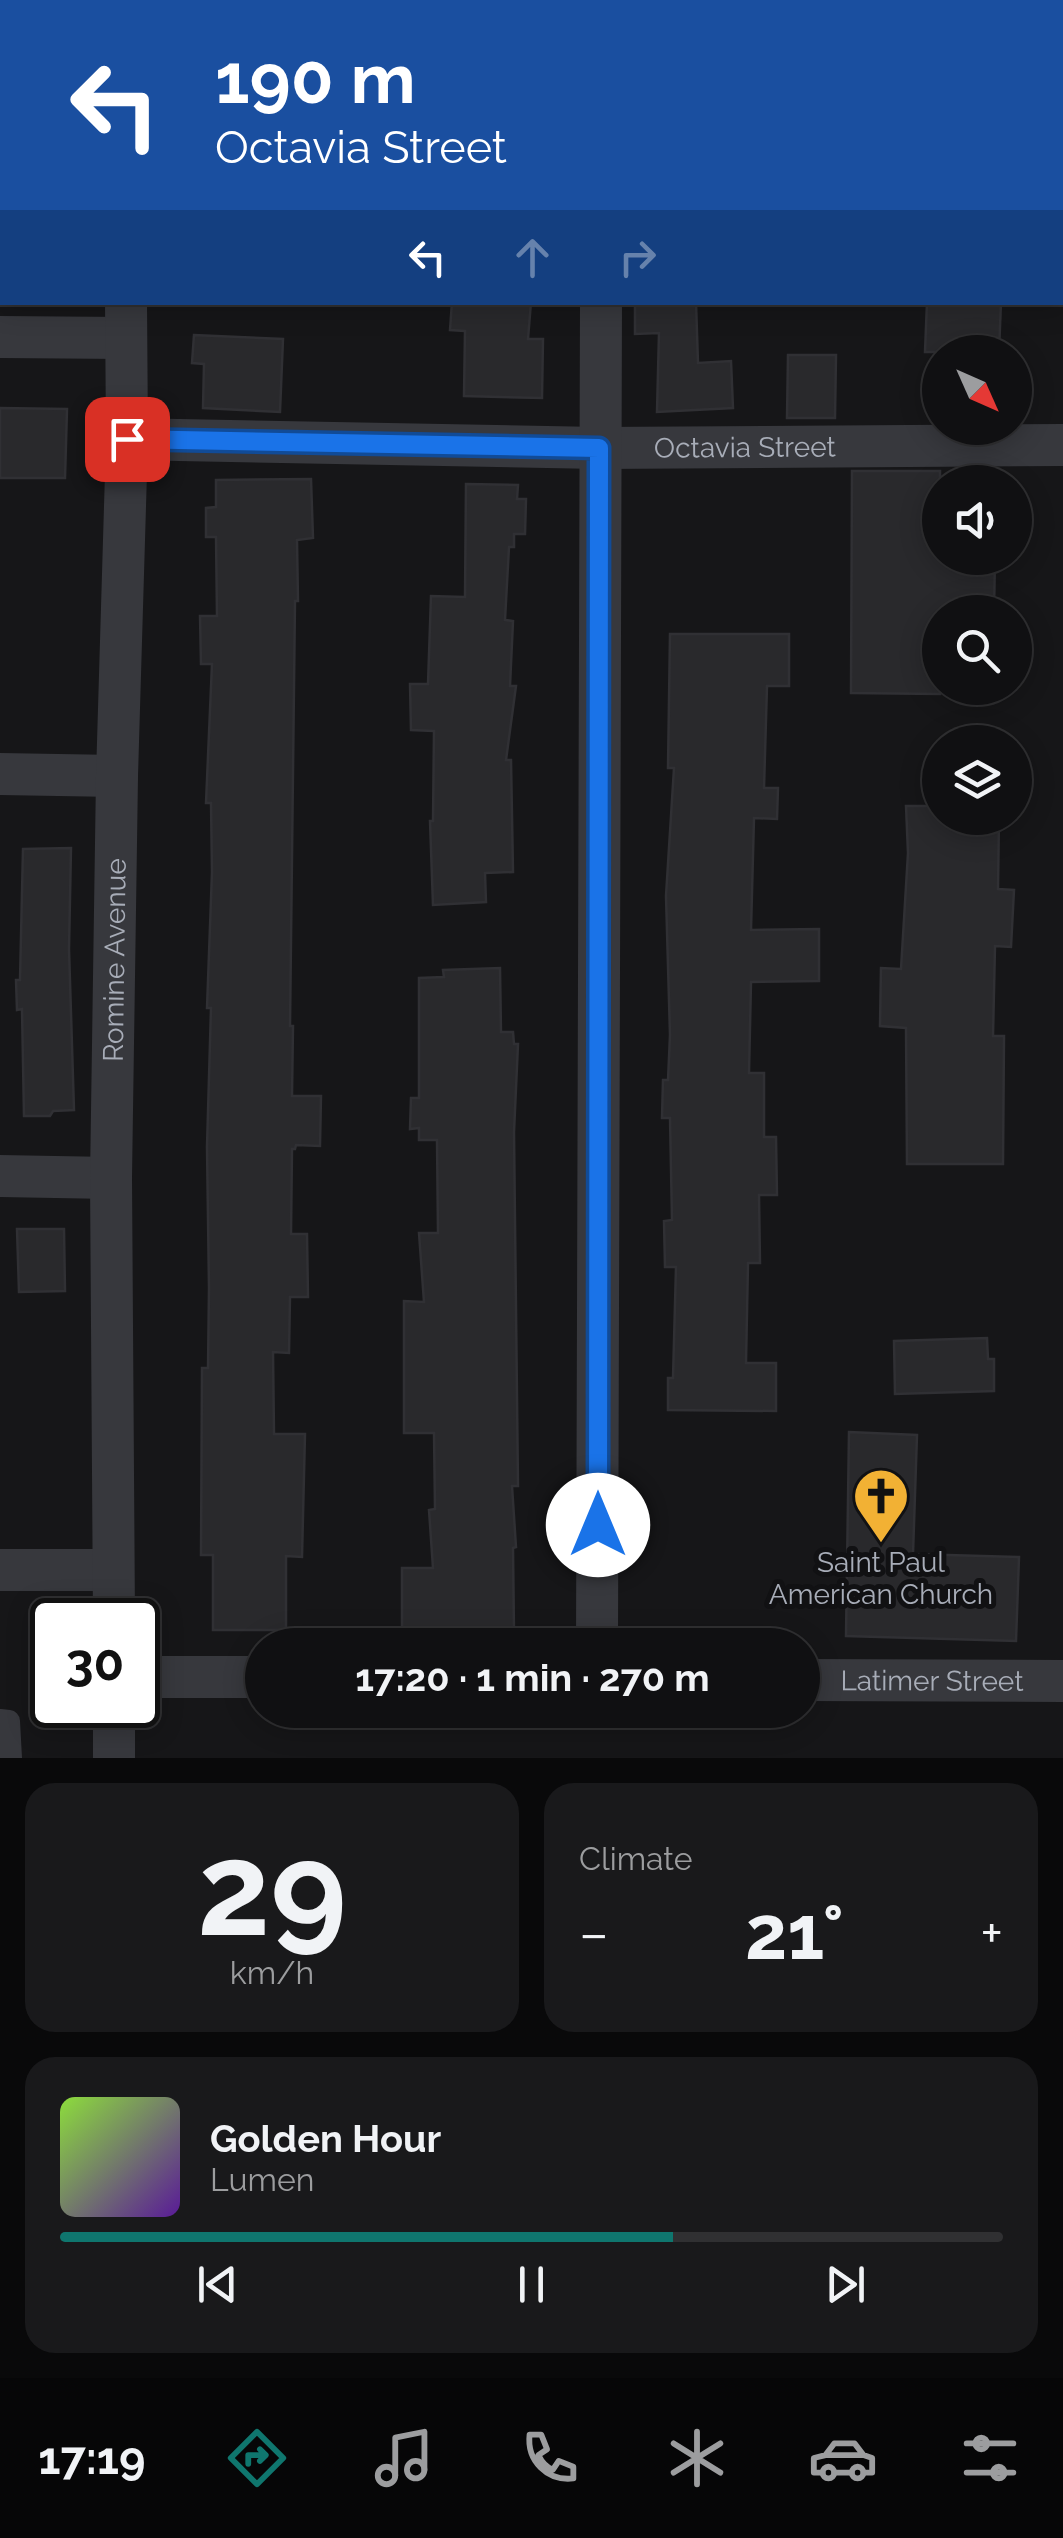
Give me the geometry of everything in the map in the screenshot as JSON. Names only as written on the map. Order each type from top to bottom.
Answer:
[{"type":"street","points":[[597,1628],[601,305]]},
{"type":"street","points":[[0,337],[126,320]]},
{"type":"street","name":"Romine Avenue","points":[[114,1598],[111,1178],[127,439],[126,320]]},
{"type":"street","name":"Octavia Street","points":[[127,439],[599,448],[1063,445]]},
{"type":"street","points":[[0,774],[117,776]]},
{"type":"street","points":[[0,1176],[111,1178]]},
{"type":"street","points":[[0,1570],[113,1570]]},
{"type":"street","points":[[160,1676],[245,1677]]},
{"type":"street","name":"Latimer Street","points":[[820,1680],[1063,1682]]},
{"type":"street","points":[[114,1728],[114,1758]]},
{"type":"lane","points":[[0,1720],[10,1720],[11,1758]]},
{"type":"building","points":[[452,305],[531,305],[528,339],[543,339],[542,398],[464,396],[465,331],[450,330]]},
{"type":"building","points":[[635,305],[696,305],[698,363],[731,361],[733,408],[657,412],[659,333],[635,334]]},
{"type":"building","points":[[927,305],[1001,305],[1000,335],[926,335]]},
{"type":"building","points":[[194,335],[283,339],[280,412],[203,408],[204,364],[192,363]]},
{"type":"building","points":[[788,355],[836,355],[835,418],[787,418]]},
{"type":"building","points":[[0,408],[67,409],[65,478],[0,478]]},
{"type":"building","points":[[852,471],[922,471],[922,575],[995,575],[994,595],[922,595],[922,694],[851,693]]},
{"type":"building","points":[[311,479],[313,538],[297,540],[290,1026],[292,1096],[321,1096],[320,1146],[296,1145],[292,1149],[291,1234],[307,1234],[308,1297],[290,1297],[289,1353],[273,1352],[274,1434],[305,1434],[302,1557],[286,1556],[286,1628],[245,1630],[213,1630],[213,1555],[201,1555],[202,1368],[208,1368],[209,1288],[207,1147],[211,1008],[207,1008],[212,872],[211,803],[206,803],[212,664],[201,664],[200,616],[217,616],[216,537],[206,537],[206,508],[216,507],[216,480]]},
{"type":"building","points":[[466,484],[518,485],[517,499],[526,499],[525,534],[514,534],[514,547],[509,547],[505,620],[513,621],[510,686],[516,686],[506,760],[511,760],[513,872],[485,873],[486,902],[433,905],[430,821],[434,731],[411,730],[410,684],[428,684],[431,596],[465,597]]},
{"type":"building","points":[[670,634],[789,634],[789,686],[767,686],[764,788],[778,788],[777,819],[754,818],[751,930],[819,929],[819,981],[751,982],[749,1073],[764,1073],[764,1137],[776,1137],[777,1195],[759,1195],[760,1263],[748,1263],[746,1363],[776,1363],[776,1411],[668,1410],[668,1378],[673,1378],[676,1267],[665,1267],[664,1221],[672,1220],[670,1118],[662,1118],[670,1035],[666,896],[674,768],[668,768]]},
{"type":"building","points":[[906,806],[922,806],[922,835],[999,835],[998,889],[1014,890],[1011,947],[995,946],[993,1036],[1004,1036],[1003,1164],[907,1164],[906,1028],[880,1026],[881,968],[901,969],[908,853]]},
{"type":"building","points":[[71,848],[69,949],[74,1110],[53,1111],[50,1116],[24,1116],[22,1009],[17,1010],[16,980],[20,980],[23,849]]},
{"type":"building","points":[[500,968],[501,1032],[513,1032],[514,1044],[518,1044],[514,1132],[518,1486],[512,1486],[516,1547],[514,1628],[402,1628],[402,1568],[433,1568],[429,1510],[435,1509],[434,1433],[404,1433],[404,1301],[424,1302],[419,1233],[438,1233],[437,1140],[419,1140],[419,1128],[410,1129],[411,1098],[419,1098],[419,978],[444,977],[443,970]]},
{"type":"building","points":[[17,1229],[64,1229],[65,1291],[19,1292]]},
{"type":"building","points":[[987,1338],[988,1359],[994,1359],[994,1391],[895,1394],[894,1341]]},
{"type":"building","name":"Saint Paul American Church","points":[[849,1432],[917,1435],[913,1554],[1019,1557],[1016,1641],[846,1636]]},
{"type":"place","name":"Saint Paul American Church","points":[[881,1545]]},
{"type":"route","points":[[127,439],[599,448],[598,1525]]}]
